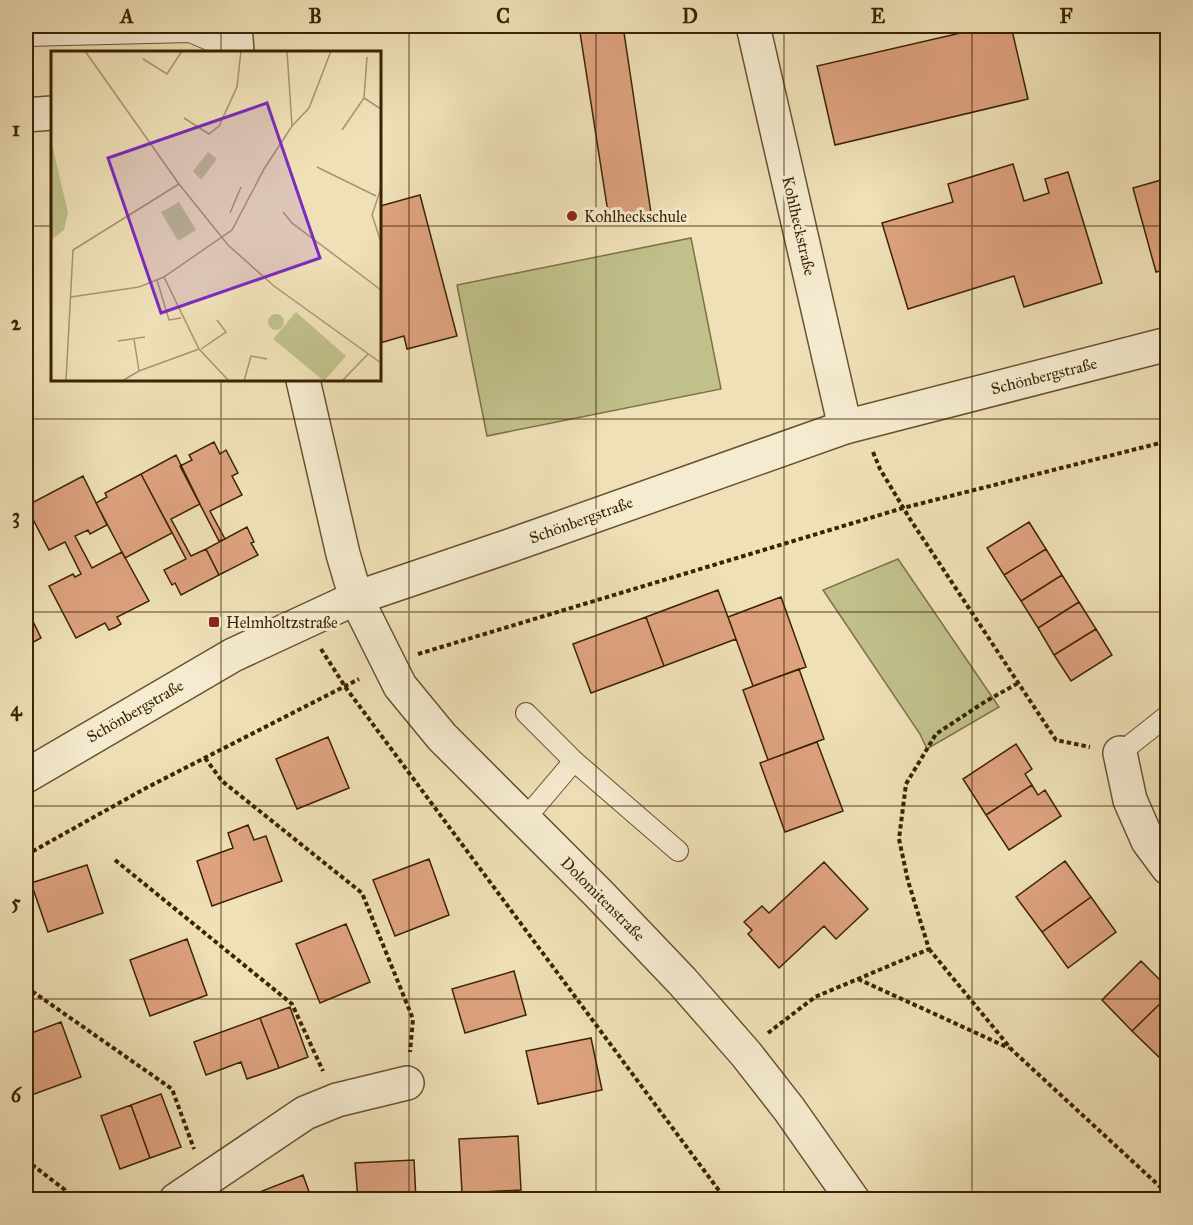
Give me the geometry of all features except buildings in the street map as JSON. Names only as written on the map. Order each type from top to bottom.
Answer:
[{"type":"street","points":[[236,26],[237,51]]},
{"type":"street","name":"Kohlheckstraße","points":[[753,26],[853,425]]},
{"type":"street","points":[[26,115],[51,113]]},
{"type":"street","name":"Schönbergstraße","points":[[26,776],[233,655],[356,598],[853,425],[1167,344]]},
{"type":"street","points":[[303,381],[343,554],[356,598]]},
{"type":"street","name":"Dolomitenstraße","points":[[356,598],[400,686],[442,736],[675,972],[747,1054],[853,1200]]},
{"type":"street","points":[[1120,753],[1130,800],[1148,841],[1167,868]]},
{"type":"street","points":[[176,1200],[305,1113],[336,1100],[407,1083]]},
{"type":"lane","points":[[26,36],[190,32],[235,51]]},
{"type":"lane","points":[[526,713],[574,761],[678,851]]},
{"type":"lane","points":[[1120,753],[1167,715]]},
{"type":"lane","points":[[524,820],[574,761]]},
{"type":"path","points":[[853,425],[903,508],[1056,740],[1120,753]]},
{"type":"path","points":[[26,855],[205,758],[345,688],[387,663],[903,508],[1167,441]]},
{"type":"path","points":[[304,622],[345,688],[726,1200]]},
{"type":"path","points":[[1018,683],[983,703],[936,735],[906,784],[899,839],[908,881],[928,950],[1012,1050],[1167,1194]]},
{"type":"path","points":[[205,758],[222,781],[362,893],[412,1019],[407,1083]]},
{"type":"path","points":[[116,860],[292,1004],[336,1100]]},
{"type":"path","points":[[747,1054],[771,1030],[815,997],[928,950]]},
{"type":"path","points":[[858,979],[1012,1050]]},
{"type":"path","points":[[26,987],[172,1089],[206,1179]]},
{"type":"path","points":[[26,1160],[66,1190],[69,1200]]},
{"type":"path","points":[[941,1200],[949,1194],[958,1200]]},
{"type":"green space","points":[[691,238],[721,389],[487,436],[457,285]]},
{"type":"green space","points":[[898,559],[999,707],[927,749],[920,734],[823,590]]},
{"type":"place","name":"Kohlheckschule","points":[[572,216]]},
{"type":"place","name":"Helmholtzstraße","points":[[214,622]]}]
